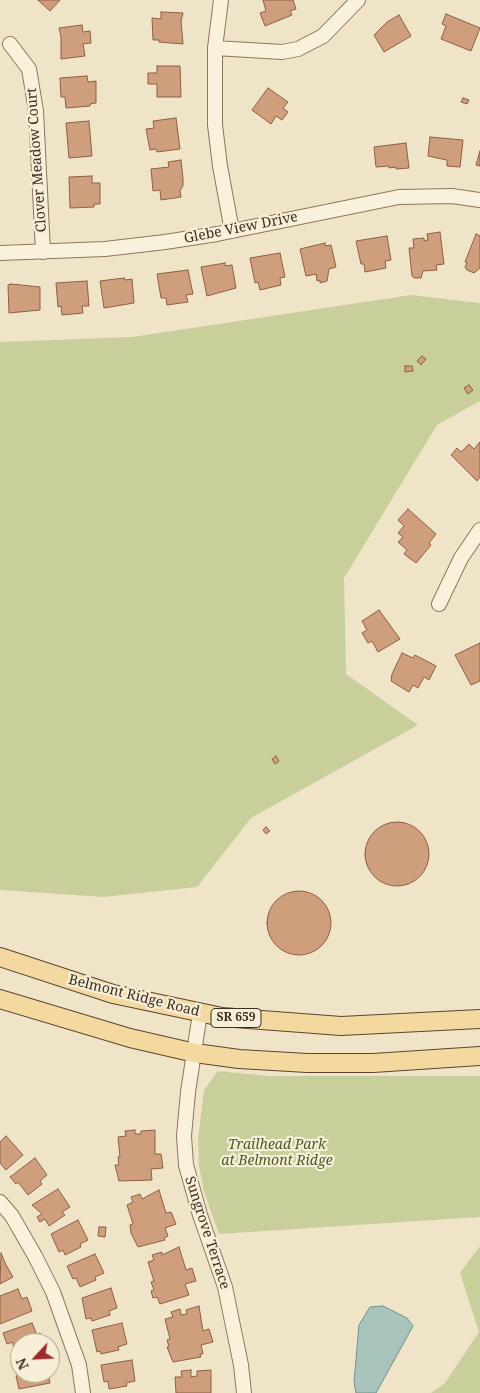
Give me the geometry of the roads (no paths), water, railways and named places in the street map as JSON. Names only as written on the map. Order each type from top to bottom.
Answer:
[{"type":"main road","name":"Belmont Ridge Road","points":[[0,957],[113,994],[200,1013],[258,1020],[341,1026],[480,1020]]},
{"type":"main road","points":[[0,999],[76,1024],[195,1053],[238,1059],[308,1063],[373,1063],[480,1056]]},
{"type":"street","points":[[221,0],[215,48],[215,125],[220,166],[232,231]]},
{"type":"street","points":[[215,48],[282,52],[298,49],[323,36],[358,0]]},
{"type":"street","name":"Clover Meadow Court","points":[[10,44],[29,69],[36,111],[43,252]]},
{"type":"street","name":"Glebe View Drive","points":[[0,253],[43,252],[148,244],[232,231],[400,197],[452,196],[480,200]]},
{"type":"street","points":[[439,604],[461,558],[480,530]]},
{"type":"street","name":"Sungrove Terrace","points":[[200,1013],[186,1110],[184,1136],[186,1165],[200,1215],[225,1287],[241,1365],[244,1393]]},
{"type":"street","points":[[0,1202],[12,1216],[53,1292],[79,1365],[82,1393]]},
{"type":"water","points":[[383,1306],[407,1318],[413,1326],[376,1393],[356,1393],[354,1382],[359,1325],[370,1307]]},
{"type":"park label","name":"Trailhead Park at Belmont Ridge","points":[[277,1154]]}]
